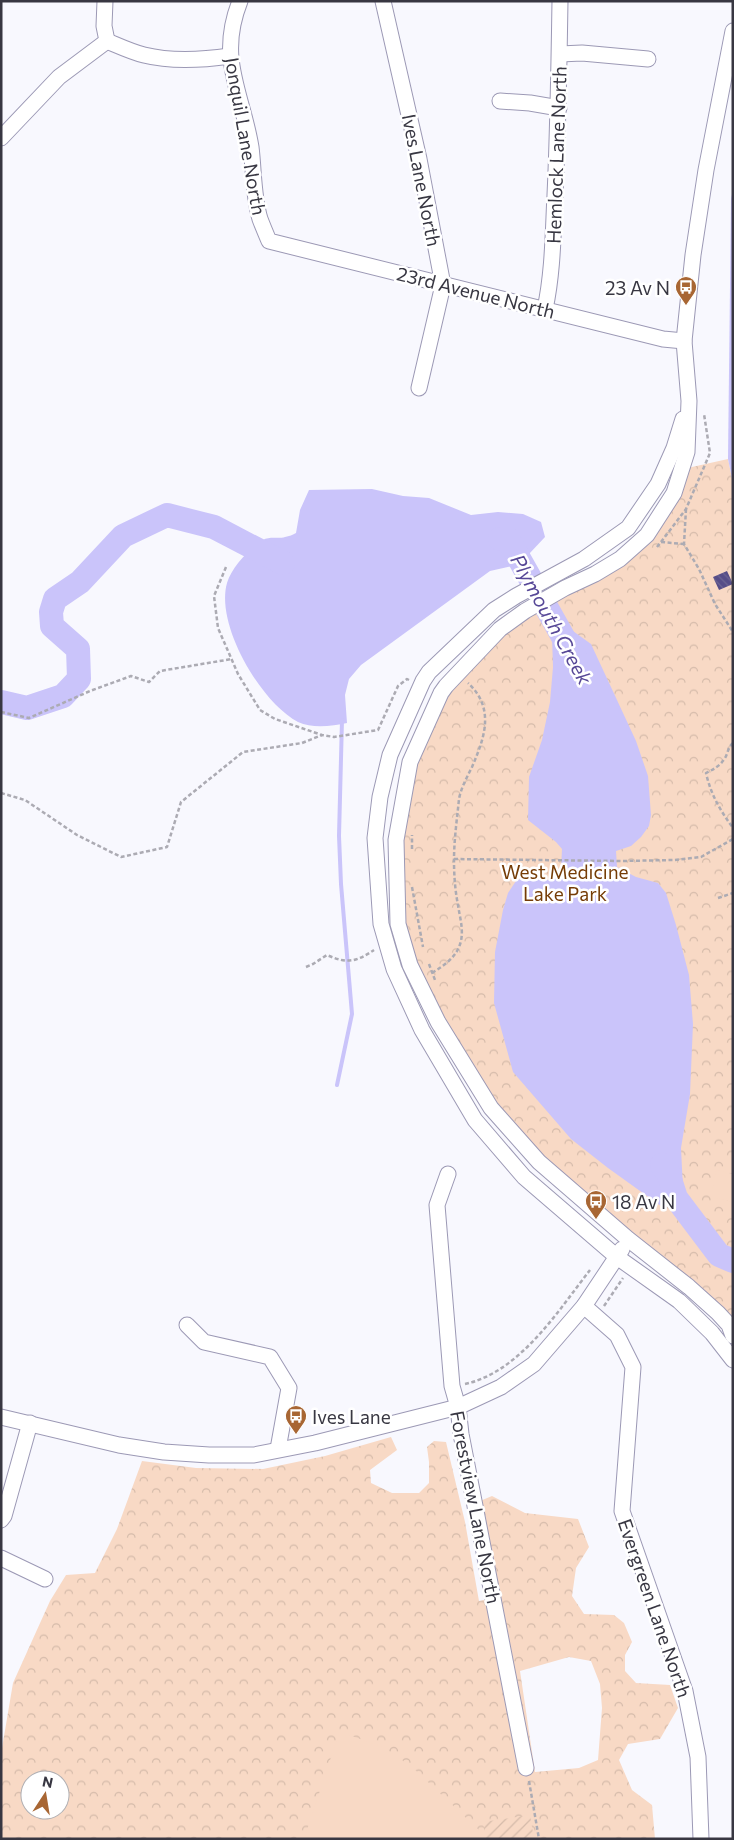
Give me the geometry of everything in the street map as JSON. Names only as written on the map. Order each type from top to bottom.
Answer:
[{"type":"street","points":[[105,1],[104,26],[107,41]]},
{"type":"street","name":"Jonquil Lane North","points":[[240,1],[235,14],[231,35],[230,56],[233,78],[250,146],[255,193],[260,218],[269,241]]},
{"type":"street","name":"Ives Lane North","points":[[383,1],[419,159],[443,285],[419,388]]},
{"type":"street","name":"Hemlock Lane North","points":[[544,309],[550,286],[559,108],[560,1]]},
{"type":"street","points":[[733,31],[706,170],[693,255],[684,341],[688,401],[687,452],[674,493],[647,535],[620,559],[525,611],[500,629],[446,686],[441,693],[410,762],[396,840],[398,924],[410,965],[434,1014],[492,1108],[539,1162],[718,1313],[729,1325],[733,1336]]},
{"type":"street","points":[[107,41],[144,56],[180,60],[230,56]]},
{"type":"street","points":[[1,138],[59,77],[107,41]]},
{"type":"street","points":[[560,54],[648,59]]},
{"type":"street","points":[[500,101],[530,103],[559,108]]},
{"type":"street","name":"23rd Avenue North","points":[[269,241],[663,339],[684,341]]},
{"type":"street","points":[[688,401],[674,448],[658,484],[628,528],[584,559],[494,610],[429,672],[423,681],[390,756],[380,797],[374,838],[381,924],[394,969],[422,1030],[474,1120],[524,1177],[617,1256],[679,1301],[709,1329],[733,1360]]},
{"type":"street","name":"Forestview Lane North","points":[[448,1174],[437,1205],[452,1386],[458,1407],[461,1434],[526,1768]]},
{"type":"street","points":[[1,1417],[119,1445],[164,1452],[245,1455],[323,1441],[458,1407],[501,1387],[534,1364],[584,1306],[628,1239]]},
{"type":"street","name":"Evergreen Lane North","points":[[584,1306],[617,1335],[634,1367],[622,1511],[685,1691],[698,1757],[701,1839]]},
{"type":"street","points":[[187,1325],[204,1342],[270,1357],[289,1388],[278,1449]]},
{"type":"street","points":[[1,1520],[4,1516],[7,1478],[30,1423]]},
{"type":"street","points":[[1,1558],[45,1579]]},
{"type":"path","points":[[654,549],[686,509],[710,453],[703,407]]},
{"type":"path","points":[[686,509],[684,544],[715,604],[733,632]]},
{"type":"path","points":[[661,542],[684,544]]},
{"type":"path","points":[[226,568],[214,596],[218,628],[238,674],[260,710],[275,719],[322,735],[334,737],[378,730],[398,686],[407,679],[423,681]]},
{"type":"path","points":[[1,712],[29,718],[90,691],[131,676],[149,682],[160,671],[232,659]]},
{"type":"path","points":[[432,973],[445,965],[460,946],[463,929],[457,898],[454,859],[459,797],[484,732],[486,717],[483,703],[476,690],[465,681]]},
{"type":"path","points":[[1,792],[25,800],[77,835],[121,857],[167,847],[181,802],[243,752],[302,743],[322,735]]},
{"type":"path","points":[[733,743],[718,767],[706,773],[709,788],[717,806],[733,828]]},
{"type":"path","points":[[411,856],[413,829]]},
{"type":"path","points":[[454,859],[544,859],[621,862],[674,860],[701,857],[733,839]]},
{"type":"path","points":[[412,880],[415,908],[423,947]]},
{"type":"path","points":[[718,898],[733,893]]},
{"type":"path","points":[[306,966],[327,955],[342,961],[360,960],[387,943]]},
{"type":"path","points":[[429,964],[435,982]]},
{"type":"path","points":[[452,1386],[480,1379],[498,1370],[521,1353],[544,1329],[594,1264]]},
{"type":"path","points":[[605,1312],[606,1302],[623,1279],[624,1274]]},
{"type":"path","points":[[526,1768],[539,1839]]},
{"type":"green space","name":"West Medicine Lake Park","points":[[728,459],[733,483],[733,1329],[628,1239],[491,1108],[410,965],[396,840],[410,762],[441,693],[500,629],[647,535],[683,469]]},
{"type":"green space","points":[[716,1170],[733,1174],[733,1202],[711,1197]]},
{"type":"green space","points":[[391,1437],[397,1450],[370,1470],[371,1483],[392,1493],[419,1493],[429,1483],[427,1447],[434,1441],[446,1442],[465,1522],[479,1601],[499,1597],[480,1501],[492,1496],[525,1513],[578,1519],[589,1547],[576,1568],[572,1596],[584,1614],[614,1615],[624,1623],[632,1642],[625,1655],[625,1671],[636,1683],[670,1685],[678,1708],[660,1739],[628,1744],[619,1760],[632,1790],[652,1805],[655,1839],[1,1839],[1,1754],[13,1683],[50,1601],[66,1575],[95,1573],[117,1529],[142,1461],[196,1468],[263,1469],[325,1456]],"holes":[[[569,1657],[591,1661],[600,1684],[602,1708],[598,1760],[579,1768],[535,1772],[520,1671]]]},
{"type":"green space","points":[[349,1735],[383,1747],[412,1767],[479,1830],[472,1839],[304,1839],[337,1739]]},
{"type":"green space","points":[[530,1815],[534,1839],[486,1839],[483,1822]]},
{"type":"shaded area","points":[[733,189],[733,483],[728,459],[731,199]]},
{"type":"shaded area","points":[[372,489],[403,496],[429,498],[471,515],[498,512],[523,514],[541,522],[545,537],[529,554],[512,566],[490,571],[361,665],[349,679],[345,695],[347,723],[310,726],[298,722],[284,712],[256,681],[244,661],[234,640],[228,620],[225,600],[227,583],[237,565],[258,544],[265,539],[283,538],[296,533],[300,510],[309,490]]},
{"type":"shaded area","points":[[566,626],[591,644],[636,741],[648,776],[651,815],[649,826],[631,846],[616,851],[617,867],[636,877],[658,883],[666,893],[689,975],[693,1024],[690,1094],[681,1148],[683,1189],[661,1206],[571,1139],[513,1072],[494,1003],[495,952],[508,893],[516,881],[528,875],[537,875],[548,880],[561,869],[562,849],[528,820],[529,777],[542,740],[550,702],[553,667],[552,636]]},
{"type":"building","points":[[727,571],[733,584],[719,590],[713,577]]},
{"type":"waterway","name":"Plymouth Creek","points":[[1,702],[27,708],[63,696],[79,679],[78,649],[52,626],[51,612],[55,599],[80,582],[123,536],[167,515],[214,527],[283,563]]},
{"type":"waterway","name":"Plymouth Creek","points":[[500,539],[508,539],[576,660]]},
{"type":"waterway","points":[[337,1085],[352,1014],[341,884],[339,836],[342,720]]},
{"type":"waterway","name":"Plymouth Creek","points":[[662,1165],[668,1173],[676,1198],[719,1255],[733,1261]]},
{"type":"place","name":"23 Av N","points":[[686,306]]},
{"type":"place","name":"18 Av N","points":[[596,1220]]},
{"type":"place","name":"Ives Lane","points":[[296,1435]]}]
